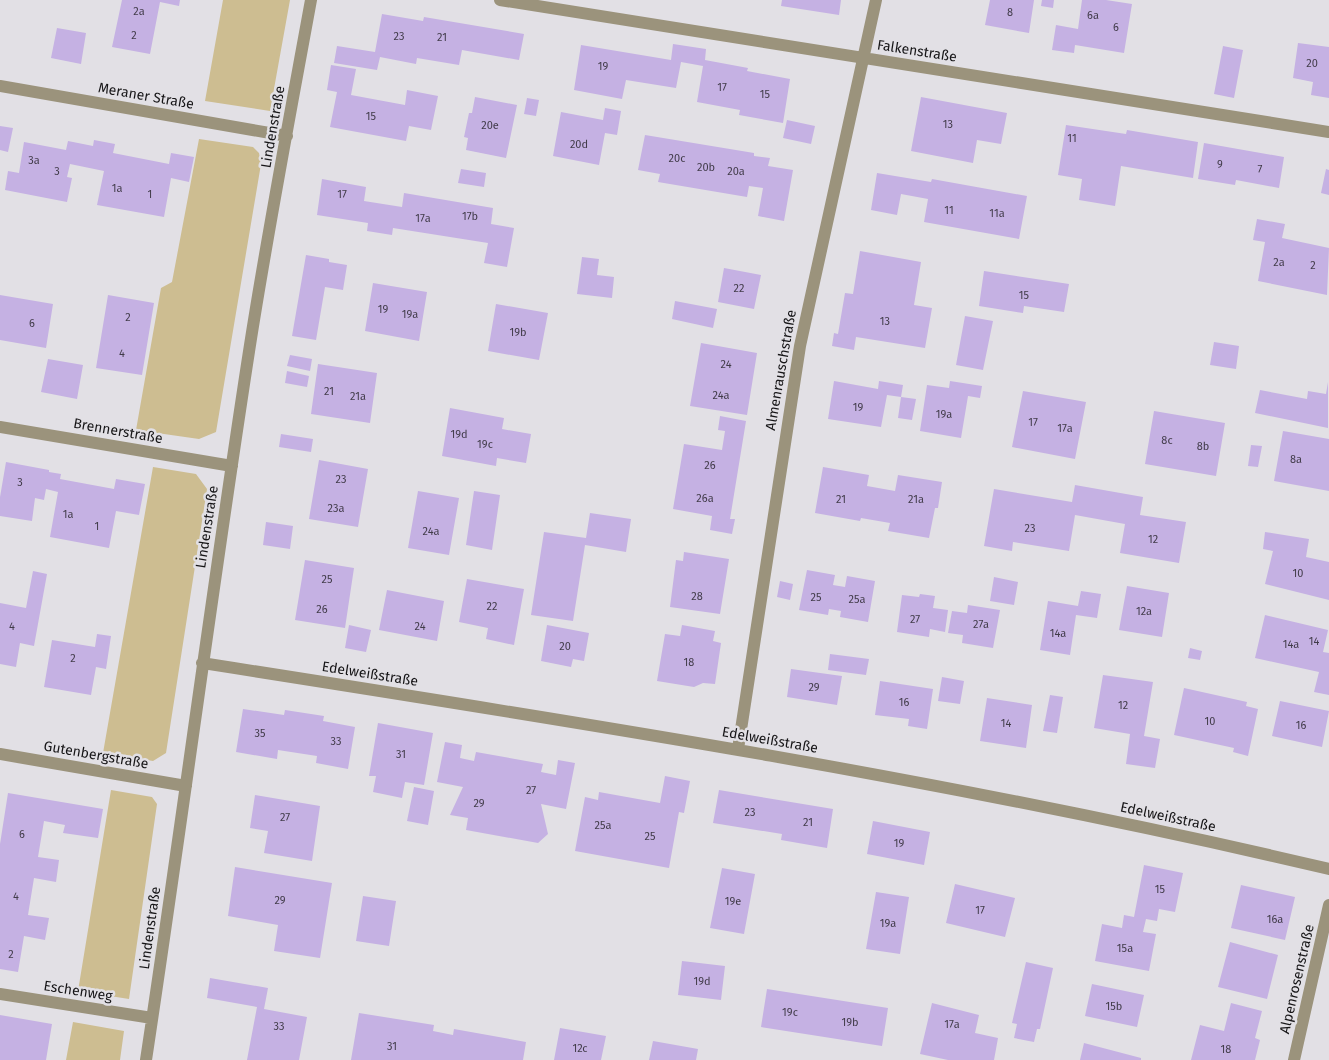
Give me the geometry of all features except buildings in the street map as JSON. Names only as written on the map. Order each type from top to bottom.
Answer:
[{"type":"street","name":"Lindenstraße","points":[[146,1060],[250,342],[311,0]]},
{"type":"street","name":"Falkenstraße","points":[[500,0],[1329,132]]},
{"type":"street","name":"Almenrauschstraße","points":[[738,749],[798,354],[876,0]]},
{"type":"street","name":"Meraner Straße","points":[[0,86],[287,136]]},
{"type":"street","name":"Brennerstraße","points":[[0,426],[232,466]]},
{"type":"street","name":"Edelweißstraße","points":[[202,664],[738,749],[1052,808],[1329,869]]},
{"type":"street","name":"Gutenbergstraße","points":[[0,754],[186,786]]},
{"type":"street","name":"Alpenrosenstraße","points":[[1294,1060],[1329,905]]},
{"type":"street","name":"Eschenweg","points":[[0,994],[152,1018]]},
{"type":"shaded area","points":[[223,0],[290,0],[270,111],[205,101]]},
{"type":"shaded area","points":[[199,139],[253,147],[259,153],[261,164],[216,432],[199,439],[136,430],[161,288],[172,282]]},
{"type":"shaded area","points":[[153,467],[196,474],[207,489],[166,753],[153,761],[103,753]]},
{"type":"shaded area","points":[[111,790],[152,797],[157,804],[129,999],[78,991]]},
{"type":"shaded area","points":[[73,1022],[124,1031],[120,1060],[66,1060]]}]
